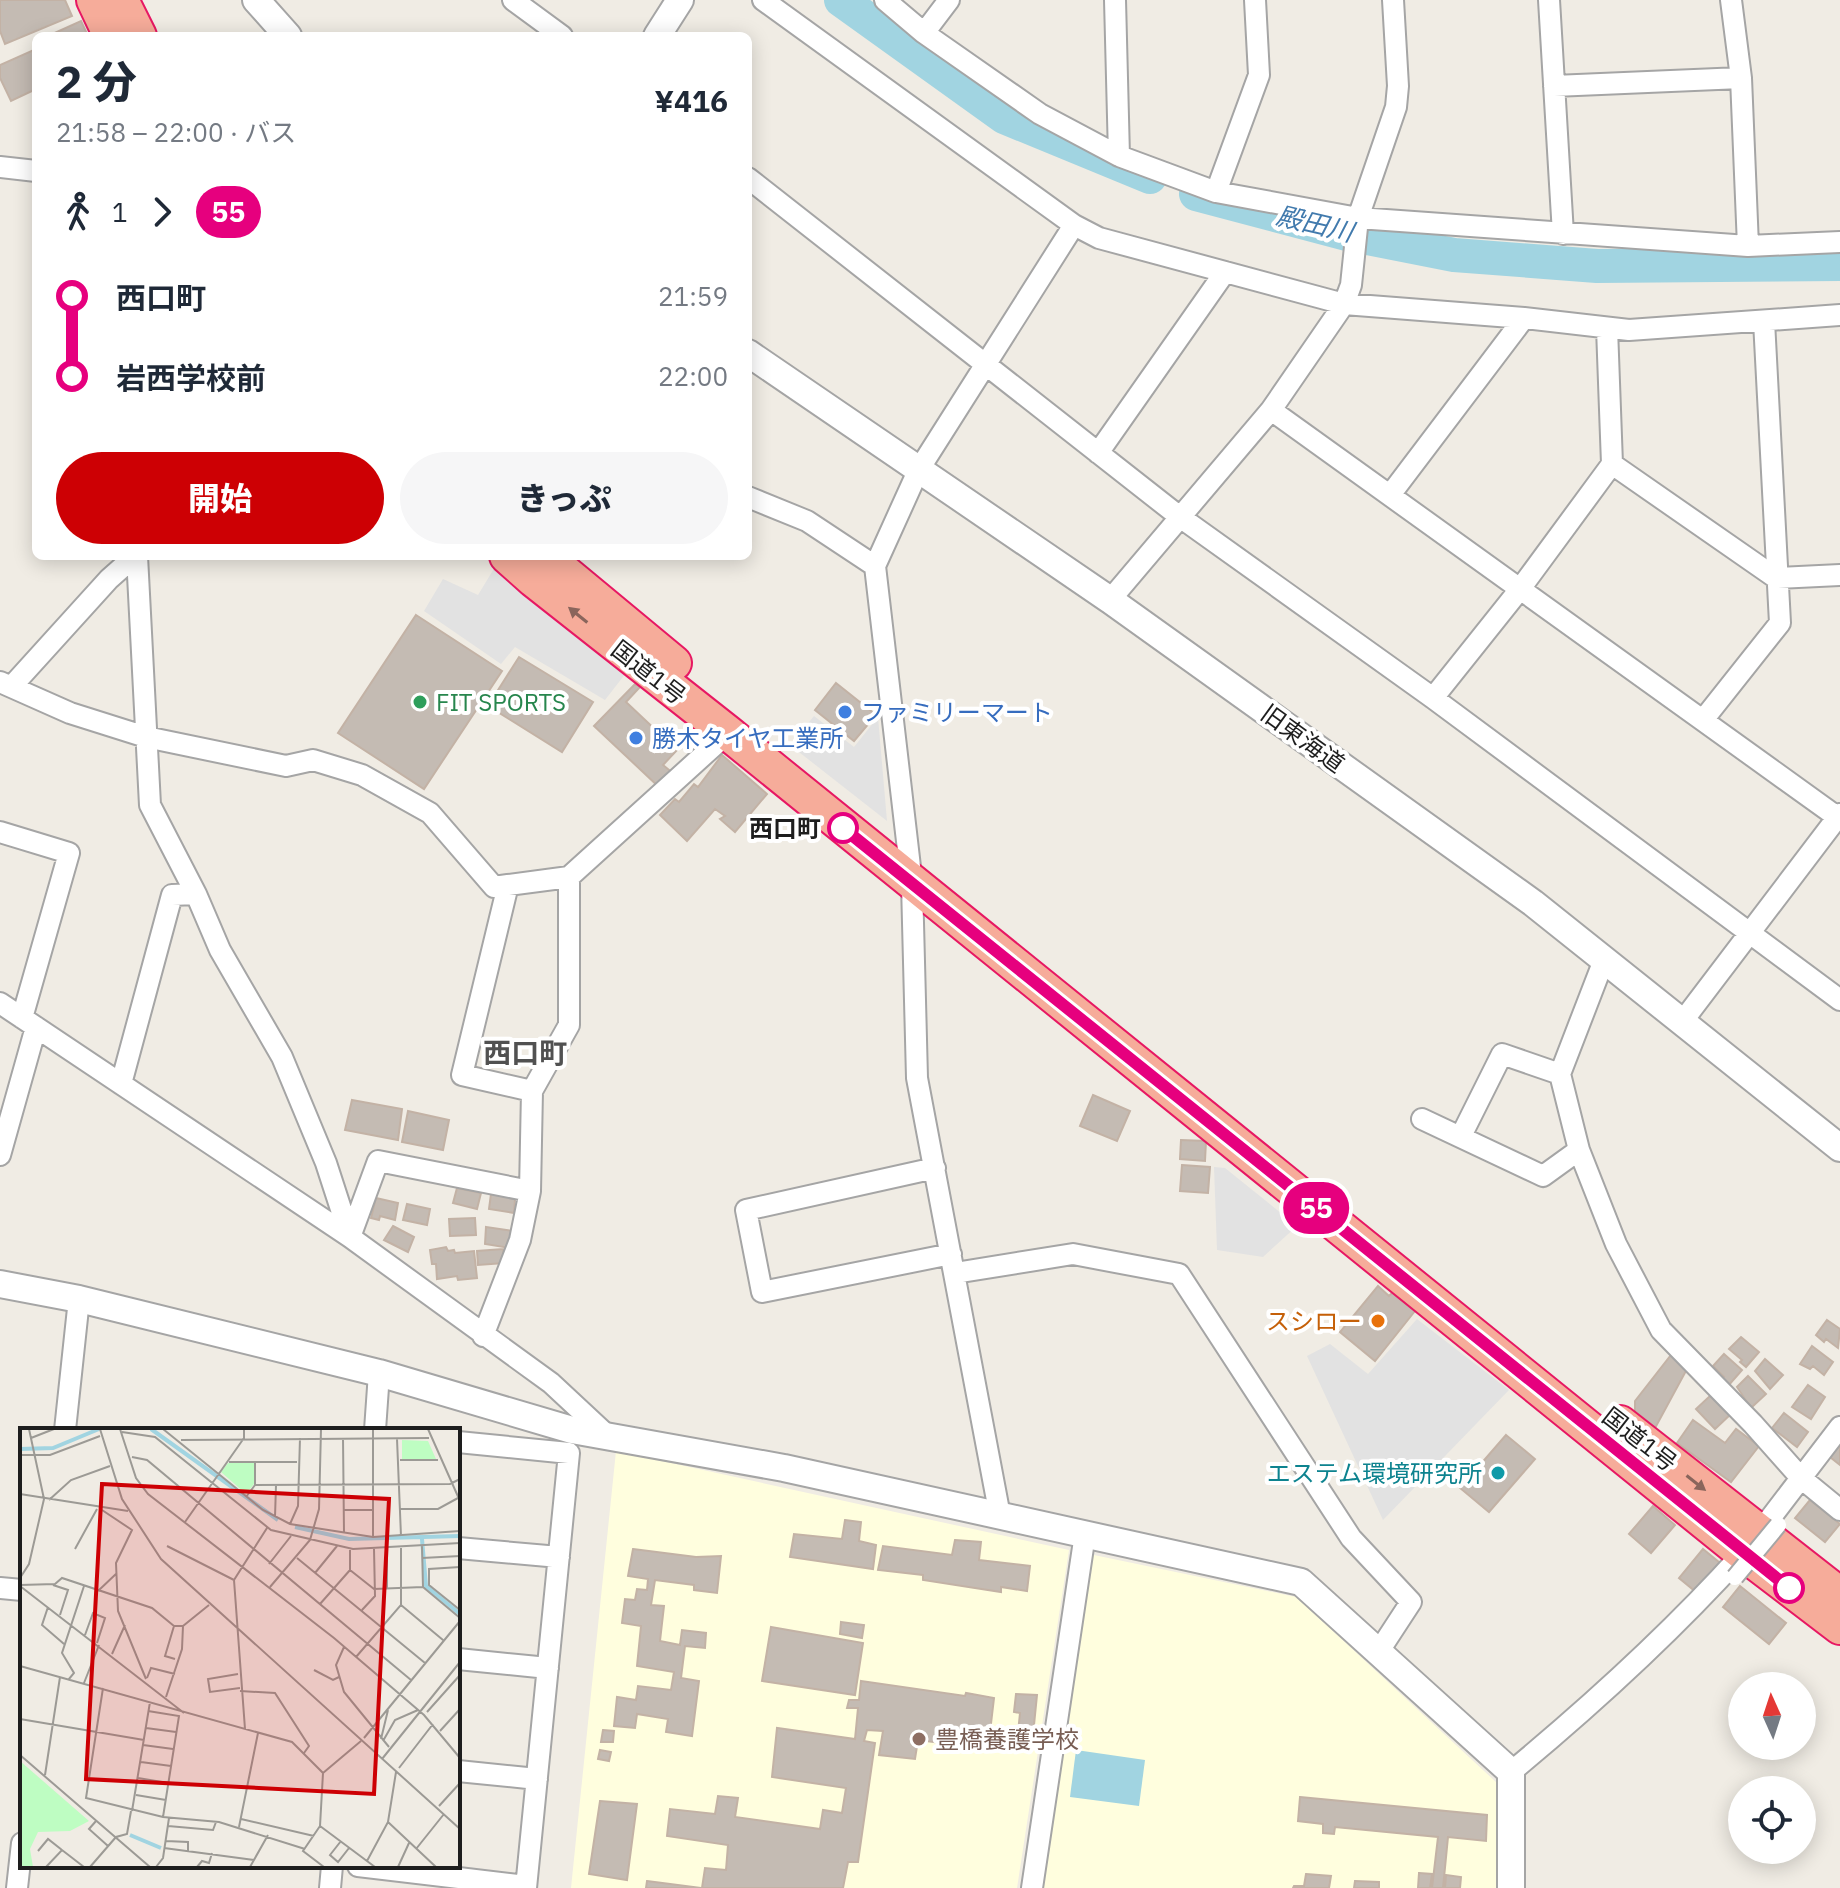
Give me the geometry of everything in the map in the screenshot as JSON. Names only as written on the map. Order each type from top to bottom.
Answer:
[{"type":"highway","points":[[94,0],[109,32]]},
{"type":"highway","points":[[121,0],[137,32]]},
{"type":"highway","name":"国道1号","points":[[512,560],[728,733],[910,871],[1754,1547],[1840,1627]]},
{"type":"highway","name":"国道1号","points":[[550,560],[910,871]]},
{"type":"highway","name":"国道1号","points":[[1754,1547],[1840,1595]]},
{"type":"street","points":[[256,0],[284,32]]},
{"type":"street","points":[[513,0],[557,32]]},
{"type":"street","points":[[660,32],[680,0]]},
{"type":"street","points":[[763,0],[1074,225],[1099,238],[1225,272],[1347,294],[1607,328],[1629,330],[1840,315]]},
{"type":"street","points":[[885,0],[924,33],[1040,114],[1119,156],[1216,192],[1358,224],[1748,246],[1840,242]]},
{"type":"street","points":[[924,33],[949,0]]},
{"type":"street","points":[[1115,0],[1119,156]]},
{"type":"street","points":[[1216,192],[1259,75],[1255,0]]},
{"type":"street","points":[[1110,600],[1271,410],[1347,294],[1358,224],[1396,107],[1398,86],[1393,0]]},
{"type":"street","points":[[1549,0],[1563,234]]},
{"type":"street","points":[[1731,0],[1741,78],[1748,246]]},
{"type":"street","points":[[1554,86],[1741,78]]},
{"type":"street","points":[[7,168],[32,171]]},
{"type":"street","points":[[7,168],[32,181]]},
{"type":"street","points":[[752,181],[1180,517],[1433,698],[1840,1000]]},
{"type":"street","points":[[1000,1516],[917,1078],[910,871],[875,566],[918,471],[1074,225]]},
{"type":"street","points":[[1098,453],[1225,272]]},
{"type":"street","points":[[1390,495],[1524,318]]},
{"type":"street","points":[[1703,720],[1780,623],[1764,321]]},
{"type":"street","points":[[1433,698],[1520,589],[1612,464],[1607,328]]},
{"type":"street","name":"旧東海道","points":[[752,356],[1110,600],[1533,903],[1840,1148]]},
{"type":"street","points":[[1271,410],[1839,817],[1682,1022]]},
{"type":"street","points":[[1612,464],[1776,578],[1840,575]]},
{"type":"street","points":[[752,499],[807,521],[875,566]]},
{"type":"street","points":[[131,560],[6,684],[70,713],[146,737],[286,766],[313,760],[362,775],[430,813],[494,887],[569,877],[728,733]]},
{"type":"street","points":[[136,560],[150,805],[196,894],[220,950],[282,1057],[326,1163],[350,1237]]},
{"type":"street","points":[[0,832],[69,853],[0,1155]]},
{"type":"street","points":[[483,1336],[520,1240],[530,1191],[532,1091],[569,1025],[569,877]]},
{"type":"street","points":[[508,885],[462,1075],[532,1091]]},
{"type":"street","points":[[121,1084],[172,895],[196,894]]},
{"type":"street","points":[[1604,960],[1560,1074],[1579,1150],[1616,1244],[1661,1330],[1801,1478],[1840,1510]]},
{"type":"street","points":[[0,1003],[350,1237],[551,1383],[609,1437]]},
{"type":"street","points":[[1461,1136],[1502,1054],[1560,1074]]},
{"type":"street","points":[[1422,1119],[1543,1176],[1579,1150]]},
{"type":"street","points":[[350,1237],[378,1161],[530,1191]]},
{"type":"street","points":[[935,1168],[746,1210],[762,1292],[953,1264],[1073,1254],[1179,1274],[1351,1538],[1411,1602],[1379,1651]]},
{"type":"street","points":[[0,1284],[79,1299],[379,1373],[572,1430],[784,1468],[1301,1582],[1511,1772],[1511,1888]]},
{"type":"street","points":[[65,1428],[79,1299]]},
{"type":"street","points":[[375,1428],[379,1373]]},
{"type":"street","points":[[1511,1772],[1567,1726],[1754,1547],[1840,1427]]},
{"type":"street","points":[[374,1868],[526,1887],[569,1453],[460,1442]]},
{"type":"street","points":[[1032,1888],[1085,1534]]},
{"type":"street","points":[[460,1548],[559,1557]]},
{"type":"street","points":[[0,1588],[20,1590]]},
{"type":"street","points":[[460,1659],[548,1668]]},
{"type":"street","points":[[460,1771],[537,1779]]},
{"type":"street","points":[[17,1888],[20,1861]]},
{"type":"street","points":[[330,1888],[332,1868]]},
{"type":"shaded area","points":[[498,562],[626,673],[605,700],[515,647],[501,664],[424,611],[443,579],[478,595]]},
{"type":"shaded area","points":[[814,716],[854,747],[878,717],[887,821],[790,745]]},
{"type":"shaded area","points":[[1214,1167],[1225,1168],[1297,1226],[1263,1257],[1217,1250]]},
{"type":"shaded area","points":[[1417,1319],[1509,1390],[1383,1520],[1307,1356],[1330,1344],[1368,1374]]},
{"type":"shaded area","points":[[616,1451],[1069,1550],[1017,1888],[571,1888]]},
{"type":"shaded area","points":[[1089,1554],[1296,1597],[1497,1783],[1497,1888],[1040,1888]]},
{"type":"water","points":[[1076,1750],[1145,1760],[1139,1806],[1070,1797]]},
{"type":"building","points":[[0,0],[65,0],[72,16],[5,44],[0,31]]},
{"type":"building","points":[[81,21],[86,32],[57,32]]},
{"type":"building","points":[[32,51],[32,91],[11,101],[0,78],[0,65]]},
{"type":"building","name":"FIT SPORTS","points":[[416,615],[502,671],[424,789],[338,733]]},
{"type":"building","points":[[519,657],[593,702],[562,752],[488,706]]},
{"type":"building","name":"ファミリーマート","points":[[836,683],[876,715],[854,741],[815,710]]},
{"type":"building","name":"勝木タイヤ工業所","points":[[635,684],[640,687],[626,702],[677,750],[663,765],[674,774],[660,788],[594,726]]},
{"type":"building","points":[[722,755],[767,794],[735,832],[720,819],[725,816],[715,809],[687,841],[660,815],[675,799],[679,802],[694,784],[698,787]]},
{"type":"building","points":[[1093,1095],[1130,1111],[1117,1141],[1080,1126]]},
{"type":"building","points":[[352,1100],[402,1109],[398,1140],[345,1130]]},
{"type":"building","points":[[408,1111],[449,1120],[443,1150],[402,1142]]},
{"type":"building","points":[[1181,1140],[1206,1141],[1205,1161],[1180,1159]]},
{"type":"building","points":[[1182,1165],[1210,1167],[1208,1193],[1180,1191]]},
{"type":"building","points":[[457,1188],[481,1193],[477,1209],[453,1203]]},
{"type":"building","points":[[491,1194],[515,1199],[514,1213],[489,1209]]},
{"type":"building","points":[[376,1198],[398,1203],[395,1220],[380,1216],[379,1220],[371,1218]]},
{"type":"building","points":[[407,1204],[430,1209],[427,1225],[403,1220]]},
{"type":"building","points":[[475,1218],[476,1235],[450,1236],[449,1219]]},
{"type":"building","points":[[393,1226],[414,1237],[408,1252],[384,1240]]},
{"type":"building","points":[[486,1227],[513,1231],[510,1248],[485,1244]]},
{"type":"building","points":[[446,1247],[455,1253],[474,1251],[477,1278],[458,1280],[457,1276],[437,1279],[436,1264],[432,1264],[430,1250]]},
{"type":"building","points":[[503,1249],[504,1263],[478,1265],[477,1251]]},
{"type":"building","name":"スシロー","points":[[1378,1286],[1389,1296],[1393,1292],[1415,1311],[1375,1361],[1340,1332]]},
{"type":"building","points":[[1827,1320],[1840,1329],[1838,1348],[1816,1335]]},
{"type":"building","points":[[1741,1337],[1759,1352],[1746,1367],[1729,1349]]},
{"type":"building","points":[[1812,1346],[1833,1362],[1824,1375],[1813,1366],[1810,1369],[1800,1364]]},
{"type":"building","points":[[1724,1354],[1742,1370],[1728,1386],[1713,1366]]},
{"type":"building","points":[[1671,1355],[1687,1369],[1654,1430],[1635,1413],[1635,1401]]},
{"type":"building","points":[[1765,1359],[1783,1375],[1770,1389],[1755,1371]]},
{"type":"building","points":[[1748,1376],[1766,1394],[1751,1408],[1737,1387]]},
{"type":"building","points":[[1808,1385],[1825,1397],[1811,1419],[1792,1407]]},
{"type":"building","points":[[1712,1394],[1732,1413],[1715,1429],[1696,1409]]},
{"type":"building","points":[[1784,1413],[1808,1432],[1797,1447],[1772,1428]]},
{"type":"building","points":[[1693,1420],[1725,1443],[1736,1429],[1759,1446],[1731,1482],[1677,1443]]},
{"type":"building","name":"エステム環境研究所","points":[[1506,1435],[1535,1459],[1489,1512],[1460,1488]]},
{"type":"building","points":[[1840,1444],[1840,1465],[1830,1457]]},
{"type":"building","points":[[1810,1500],[1840,1524],[1825,1542],[1795,1518]]},
{"type":"building","points":[[1653,1506],[1675,1525],[1651,1553],[1629,1534]]},
{"type":"building","points":[[845,1520],[861,1522],[859,1541],[876,1545],[873,1569],[790,1557],[794,1534],[842,1539]]},
{"type":"building","points":[[955,1540],[981,1542],[979,1560],[1030,1566],[1027,1591],[1001,1587],[1001,1592],[923,1580],[923,1575],[878,1570],[883,1546],[952,1555]]},
{"type":"building","points":[[633,1549],[696,1557],[721,1556],[717,1593],[694,1590],[694,1585],[655,1580],[651,1605],[664,1606],[660,1641],[680,1645],[682,1630],[706,1633],[705,1648],[685,1646],[681,1678],[699,1681],[692,1736],[666,1732],[668,1719],[637,1714],[635,1728],[614,1726],[617,1697],[636,1700],[638,1686],[671,1690],[674,1672],[637,1666],[641,1626],[622,1623],[625,1599],[635,1600],[637,1589],[647,1590],[648,1579],[628,1576]]},
{"type":"building","points":[[1703,1549],[1720,1563],[1696,1592],[1679,1578]]},
{"type":"building","points":[[1740,1586],[1786,1623],[1769,1644],[1723,1607]]},
{"type":"building","points":[[841,1622],[864,1625],[862,1638],[840,1634]]},
{"type":"building","points":[[771,1627],[863,1643],[855,1695],[762,1681]]},
{"type":"building","points":[[861,1681],[994,1698],[988,1749],[918,1740],[915,1759],[879,1755],[883,1731],[867,1730],[864,1741],[875,1743],[858,1862],[848,1862],[843,1888],[702,1888],[705,1868],[726,1870],[728,1845],[667,1836],[670,1809],[715,1814],[718,1796],[738,1798],[735,1817],[820,1829],[823,1810],[842,1813],[846,1788],[772,1777],[777,1728],[855,1739],[858,1708],[847,1708],[849,1700],[859,1700]]},
{"type":"building","points":[[1016,1694],[1037,1695],[1033,1735],[1018,1733],[1020,1713],[1014,1712]]},
{"type":"building","points":[[603,1730],[614,1731],[613,1742],[601,1742]]},
{"type":"building","points":[[600,1750],[611,1752],[609,1761],[598,1759]]},
{"type":"building","points":[[1300,1797],[1487,1815],[1486,1841],[1448,1837],[1443,1888],[1432,1888],[1438,1837],[1335,1827],[1334,1834],[1323,1833],[1323,1824],[1298,1821]]},
{"type":"building","points":[[600,1801],[637,1804],[627,1880],[589,1874]]},
{"type":"building","points":[[1419,1873],[1432,1874],[1430,1888],[1418,1888]]},
{"type":"building","points":[[1306,1874],[1331,1876],[1329,1888],[1293,1888],[1304,1886]]},
{"type":"building","points":[[1446,1875],[1461,1877],[1460,1888],[1445,1888]]},
{"type":"building","points":[[647,1881],[701,1888],[646,1888]]},
{"type":"building","points":[[1355,1881],[1379,1882],[1379,1888],[1354,1888]]},
{"type":"waterway","name":"殿田川","points":[[841,0],[1004,117],[1150,177]]},
{"type":"waterway","name":"殿田川","points":[[1196,194],[1347,234],[1454,255],[1597,266],[1840,264]]},
{"type":"bus line","name":"55","points":[[843,828],[1789,1588]]},
{"type":"place","name":"FIT SPORTS","points":[[420,702]]},
{"type":"place","name":"ファミリーマート","points":[[845,712]]},
{"type":"place","name":"勝木タイヤ工業所","points":[[636,738]]},
{"type":"place","name":"西口町","points":[[843,828]]},
{"type":"place","name":"スシロー","points":[[1378,1321]]},
{"type":"place","name":"エステム環境研究所","points":[[1498,1473]]},
{"type":"place","name":"豊橋養護学校","points":[[919,1739]]},
{"type":"district","name":"西口町","points":[[525,1052]]}]
